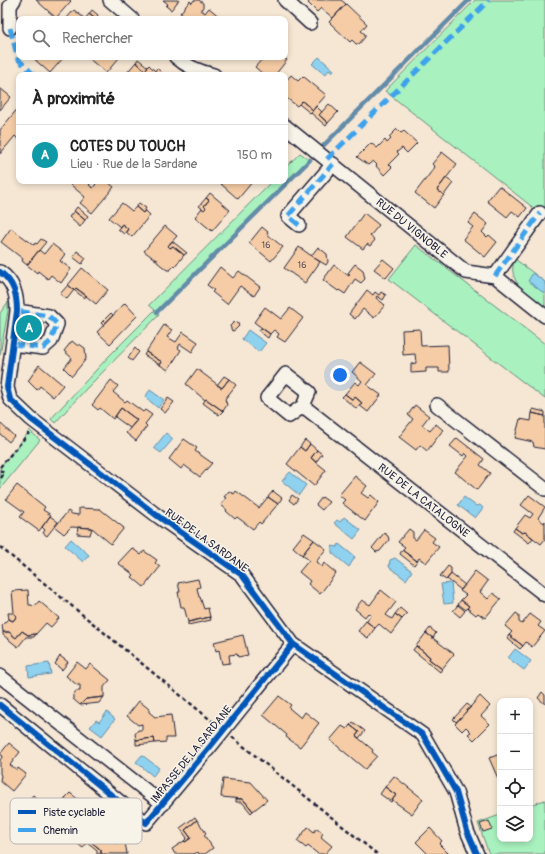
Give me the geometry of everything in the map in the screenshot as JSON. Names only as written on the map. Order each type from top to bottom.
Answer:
[{"type":"street","points":[[10,28],[10,6],[14,0]]},
{"type":"street","points":[[110,0],[129,16]]},
{"type":"street","points":[[285,0],[310,23]]},
{"type":"street","points":[[179,60],[184,64],[201,72]]},
{"type":"street","name":"RUE DU VIGNOBLE","points":[[288,128],[466,272],[495,276]]},
{"type":"street","points":[[299,225],[288,216],[333,164]]},
{"type":"street","points":[[540,213],[495,276],[545,316]]},
{"type":"street","name":"RUE DE LA SARDANE","points":[[0,272],[7,277],[14,288],[17,299],[13,344],[3,387],[10,399],[36,423],[159,517],[242,575],[293,644],[424,735],[456,792],[467,831],[477,854]]},
{"type":"street","points":[[13,344],[43,348],[51,341],[58,324],[49,316],[17,311]]},
{"type":"street","points":[[437,405],[545,489]]},
{"type":"street","name":"RUE DE LA CATALOGNE","points":[[303,406],[545,595]]},
{"type":"street","name":"IMPASSE DE LA SARDANE","points":[[142,820],[146,823],[293,644]]},
{"type":"street","name":"IMPASSE DE LA SARDANE","points":[[0,676],[162,804]]},
{"type":"street","name":"IMPASSE DE LA SARDANE","points":[[0,705],[115,798]]},
{"type":"path","points":[[0,467],[36,423]]},
{"type":"path","points":[[0,470],[4,473],[0,480]]},
{"type":"path","points":[[0,547],[377,854]]},
{"type":"green space","points":[[475,0],[545,0],[545,217],[385,91]]},
{"type":"green space","points":[[300,153],[310,160],[288,182],[288,165]]},
{"type":"green space","points":[[269,184],[286,184],[157,312],[159,315],[85,390],[55,423],[51,419],[58,411],[110,355],[155,310],[149,305]]},
{"type":"green space","points":[[416,245],[545,344],[545,399],[389,279]]},
{"type":"green space","points":[[515,259],[545,282],[545,307],[526,293],[516,281],[513,275]]},
{"type":"green space","points":[[8,302],[8,311],[0,355],[0,313]]},
{"type":"green space","points":[[28,318],[44,321],[40,342],[24,339]]},
{"type":"green space","points":[[29,430],[40,440],[0,489],[0,467]]},
{"type":"green space","points":[[545,800],[545,854],[489,854],[478,823],[497,816],[497,842],[533,842],[533,804]]},
{"type":"water","points":[[319,57],[334,70],[332,73],[329,70],[325,75],[312,64]]},
{"type":"water","points":[[533,273],[545,282],[545,294],[528,281]]},
{"type":"water","points":[[248,330],[266,343],[259,352],[242,339]]},
{"type":"water","points":[[150,390],[164,400],[158,408],[145,397]]},
{"type":"water","points":[[166,433],[173,439],[161,453],[154,448]]},
{"type":"water","points":[[290,472],[306,485],[299,495],[282,481]]},
{"type":"water","points":[[464,497],[476,506],[480,505],[483,508],[475,518],[458,505]]},
{"type":"water","points":[[344,517],[361,530],[354,539],[334,523],[337,520],[340,522]]},
{"type":"water","points":[[71,539],[89,555],[83,562],[65,546]]},
{"type":"water","points":[[339,544],[355,557],[349,567],[332,553],[332,546],[337,547]]},
{"type":"water","points":[[395,558],[412,571],[406,580],[389,567],[390,560]]},
{"type":"water","points":[[451,583],[453,603],[444,604],[441,584]]},
{"type":"water","points":[[515,649],[531,661],[524,670],[508,658]]},
{"type":"water","points":[[49,663],[51,674],[29,677],[28,666]]},
{"type":"water","points":[[107,712],[115,719],[102,736],[90,727],[96,720],[99,722]]},
{"type":"water","points":[[142,755],[159,768],[153,776],[136,762]]},
{"type":"building","points":[[36,0],[71,1],[58,16],[54,16]]},
{"type":"building","points":[[163,0],[179,0],[171,10],[166,6],[168,4]]},
{"type":"building","points":[[194,0],[199,0],[203,3],[201,10],[205,13],[209,8],[219,16],[184,16],[180,13],[190,1],[192,3]]},
{"type":"building","points":[[310,0],[341,0],[346,4],[333,18],[321,8],[317,12],[308,3]]},
{"type":"building","points":[[346,4],[367,24],[361,31],[365,34],[365,37],[359,44],[356,44],[352,40],[350,42],[329,22]]},
{"type":"building","points":[[74,10],[81,16],[69,16]]},
{"type":"building","points":[[92,10],[98,15],[92,16],[89,14]]},
{"type":"building","points":[[35,60],[61,60],[51,72],[49,72]]},
{"type":"building","points":[[91,60],[117,60],[107,72],[105,72]]},
{"type":"building","points":[[139,60],[148,67],[145,70],[136,62]]},
{"type":"building","points":[[261,60],[287,60],[277,72],[261,72],[255,67]]},
{"type":"building","points":[[136,62],[145,70],[149,65],[155,71],[157,68],[161,72],[128,72]]},
{"type":"building","points":[[291,75],[298,81],[303,76],[326,95],[313,110],[302,101],[297,106],[288,99],[288,78]]},
{"type":"building","points":[[0,88],[11,97],[0,110]]},
{"type":"building","points":[[302,101],[313,110],[310,113],[299,104]]},
{"type":"building","points":[[329,104],[338,112],[328,123],[319,115]]},
{"type":"building","points":[[316,106],[322,112],[319,115],[328,123],[326,126],[311,113]]},
{"type":"building","points":[[16,111],[16,137],[15,136],[0,154],[0,130]]},
{"type":"building","points":[[397,129],[401,133],[404,131],[417,143],[407,153],[402,148],[397,152],[399,154],[389,164],[392,167],[384,175],[373,161],[368,165],[357,157],[371,143],[377,148],[385,140],[387,143],[391,139],[389,137]]},
{"type":"building","points":[[442,152],[457,164],[437,190],[444,195],[434,208],[415,193],[435,167],[432,164]]},
{"type":"building","points":[[446,178],[453,183],[444,195],[437,190]]},
{"type":"building","points":[[90,184],[89,185],[93,188],[96,184],[110,184],[114,187],[92,213],[80,203],[85,197],[71,185]]},
{"type":"building","points":[[221,184],[250,184],[238,199]]},
{"type":"building","points":[[499,186],[527,208],[520,217],[512,211],[507,217],[487,201]]},
{"type":"building","points":[[210,193],[230,210],[212,231],[195,217],[202,208],[204,210],[206,208],[204,206],[209,200],[206,198]]},
{"type":"building","points":[[206,198],[209,200],[204,206],[206,208],[204,210],[199,206]]},
{"type":"building","points":[[122,203],[132,211],[136,207],[143,213],[145,210],[150,215],[132,237],[126,232],[128,229],[122,224],[120,227],[109,218]]},
{"type":"building","points":[[139,203],[146,208],[143,213],[136,207]]},
{"type":"building","points":[[77,207],[88,216],[85,220],[74,211]]},
{"type":"building","points":[[74,211],[85,220],[80,227],[69,217]]},
{"type":"building","points":[[364,213],[379,225],[370,236],[375,240],[370,246],[367,244],[363,249],[347,237]]},
{"type":"building","points":[[475,214],[488,224],[482,232],[487,237],[489,235],[497,242],[485,257],[463,239],[473,227],[468,223]]},
{"type":"building","points":[[122,224],[128,229],[124,234],[118,229]]},
{"type":"building","points":[[165,226],[177,236],[168,246],[170,248],[173,246],[184,255],[175,267],[174,266],[170,270],[167,270],[157,262],[157,259],[156,260],[144,251]]},
{"type":"building","points":[[262,227],[268,232],[267,234],[283,247],[271,261],[249,243]]},
{"type":"building","points":[[11,228],[34,245],[41,239],[46,242],[27,265],[22,261],[23,259],[1,242]]},
{"type":"building","points":[[172,241],[187,253],[184,255],[173,246],[170,248],[168,246]]},
{"type":"building","points":[[52,244],[65,254],[60,261],[71,269],[61,283],[51,275],[48,279],[27,265],[39,250],[44,254]]},
{"type":"building","points":[[299,247],[320,262],[305,283],[284,268]]},
{"type":"building","points":[[318,247],[327,254],[328,262],[326,265],[311,256]]},
{"type":"building","points":[[77,251],[86,258],[82,264],[73,257]]},
{"type":"building","points":[[383,259],[394,268],[386,278],[374,269]]},
{"type":"building","points":[[355,264],[363,270],[365,279],[361,283],[355,279],[345,294],[339,290],[338,291],[323,280],[334,265],[349,276],[350,274],[348,273]]},
{"type":"building","points":[[220,267],[233,278],[239,271],[260,287],[254,296],[240,286],[227,304],[212,292],[214,290],[207,285]]},
{"type":"building","points":[[82,268],[108,290],[96,304],[76,288],[74,290],[68,285]]},
{"type":"building","points":[[68,285],[74,290],[67,299],[60,294]]},
{"type":"building","points":[[76,288],[87,296],[84,298],[74,290]]},
{"type":"building","points":[[367,290],[373,295],[375,292],[379,295],[381,292],[386,295],[383,300],[377,296],[376,298],[385,305],[374,318],[363,309],[355,319],[349,314]]},
{"type":"building","points":[[125,303],[137,316],[110,344],[97,332]]},
{"type":"building","points":[[265,307],[281,319],[290,308],[303,318],[285,342],[277,337],[279,334],[274,330],[270,334],[254,322]]},
{"type":"building","points":[[111,313],[113,315],[103,325],[101,323]]},
{"type":"building","points":[[238,322],[239,326],[232,331],[230,326],[233,323]]},
{"type":"building","points":[[27,323],[32,324],[31,333],[25,332]]},
{"type":"building","points":[[164,325],[172,330],[167,337],[176,342],[183,332],[198,342],[192,352],[180,344],[178,348],[181,350],[168,370],[160,365],[162,362],[146,352]]},
{"type":"building","points":[[261,328],[270,334],[268,338],[259,331]]},
{"type":"building","points":[[420,329],[421,346],[448,345],[449,372],[439,372],[439,368],[426,368],[426,372],[411,373],[411,364],[416,363],[415,354],[403,355],[402,330]]},
{"type":"building","points":[[72,341],[78,346],[79,344],[85,348],[86,359],[72,376],[64,368],[72,358],[64,351]]},
{"type":"building","points":[[135,348],[139,352],[132,361],[128,358]]},
{"type":"building","points":[[146,352],[162,362],[160,365],[144,355]]},
{"type":"building","points":[[360,362],[376,374],[367,385],[381,395],[368,412],[359,405],[362,403],[355,397],[353,400],[345,394],[355,382],[359,385],[362,381],[352,372]]},
{"type":"building","points":[[39,365],[63,385],[53,397],[40,386],[37,390],[28,381]]},
{"type":"building","points":[[197,369],[222,388],[229,379],[236,385],[225,399],[227,405],[223,411],[206,399],[205,400],[186,384]]},
{"type":"building","points":[[224,376],[229,379],[222,388],[217,385]]},
{"type":"building","points":[[111,380],[118,386],[113,392],[125,402],[127,400],[143,412],[145,410],[152,415],[145,424],[147,426],[136,441],[126,433],[137,420],[121,408],[113,419],[100,408],[98,410],[92,405]]},
{"type":"building","points":[[345,394],[353,400],[355,397],[362,403],[357,409],[342,397]]},
{"type":"building","points":[[168,398],[174,402],[165,413],[160,409]]},
{"type":"building","points":[[206,399],[223,411],[219,415],[203,403]]},
{"type":"building","points":[[415,405],[429,416],[422,425],[430,431],[436,424],[443,430],[427,451],[420,445],[416,450],[399,437],[413,419],[408,415]]},
{"type":"building","points":[[121,408],[137,420],[130,428],[115,417]]},
{"type":"building","points":[[533,409],[545,412],[545,416],[532,413]]},
{"type":"building","points":[[532,413],[545,416],[545,449],[534,447],[533,442],[515,438],[520,419],[531,421]]},
{"type":"building","points":[[0,423],[14,436],[9,442],[0,434]]},
{"type":"building","points":[[457,438],[484,459],[480,465],[490,473],[477,490],[455,472],[468,456],[465,453],[463,456],[450,446]]},
{"type":"building","points":[[184,439],[197,448],[195,451],[212,463],[200,477],[184,465],[181,469],[169,459]]},
{"type":"building","points":[[305,440],[310,444],[305,451],[300,447]]},
{"type":"building","points":[[310,444],[317,450],[311,458],[326,470],[314,486],[287,464],[300,447],[305,451]]},
{"type":"building","points":[[317,450],[322,454],[316,462],[311,458]]},
{"type":"building","points":[[355,476],[367,486],[361,493],[368,498],[371,495],[379,502],[365,521],[342,503],[345,500],[339,495]]},
{"type":"building","points":[[17,485],[45,507],[43,510],[51,515],[39,531],[20,517],[24,512],[6,499]]},
{"type":"building","points":[[229,491],[234,494],[236,491],[259,508],[268,497],[278,504],[261,524],[259,522],[253,529],[237,517],[235,519],[221,505],[226,498],[224,497]]},
{"type":"building","points":[[273,491],[282,498],[278,504],[268,497]]},
{"type":"building","points":[[292,495],[298,499],[294,504],[289,500]]},
{"type":"building","points":[[529,495],[545,507],[538,518],[544,523],[545,521],[545,539],[541,544],[525,532],[522,533],[515,528],[525,515],[530,518],[533,514],[521,505]]},
{"type":"building","points":[[322,497],[329,502],[322,510],[316,505]]},
{"type":"building","points":[[79,508],[100,509],[124,528],[111,544],[92,528],[71,527],[64,534],[55,527],[68,511],[72,514],[79,515]]},
{"type":"building","points":[[50,516],[58,522],[47,536],[43,533],[45,530],[42,527]]},
{"type":"building","points":[[78,527],[92,528],[90,535],[77,534]]},
{"type":"building","points":[[515,528],[522,533],[525,532],[533,538],[529,543],[513,531]]},
{"type":"building","points":[[409,529],[413,532],[413,538],[416,540],[424,530],[435,538],[432,542],[439,547],[426,563],[419,558],[417,561],[402,550],[405,547],[398,542]]},
{"type":"building","points":[[304,533],[314,540],[302,555],[293,547]]},
{"type":"building","points":[[384,533],[388,536],[389,540],[380,551],[376,552],[372,548]]},
{"type":"building","points":[[314,540],[326,549],[316,562],[322,567],[324,563],[336,573],[320,594],[308,584],[310,581],[299,572],[309,560],[302,555]]},
{"type":"building","points":[[132,548],[141,555],[144,551],[157,560],[155,563],[160,567],[144,587],[132,577],[134,575],[118,563]]},
{"type":"building","points":[[402,550],[417,561],[414,565],[400,554]]},
{"type":"building","points":[[448,566],[451,568],[451,574],[446,580],[440,576]]},
{"type":"building","points":[[475,571],[488,581],[480,592],[488,599],[493,593],[501,599],[485,618],[478,613],[476,615],[467,608],[469,606],[461,600],[466,595],[460,591]]},
{"type":"building","points":[[451,574],[465,585],[461,590],[447,579]]},
{"type":"building","points":[[198,579],[200,587],[197,588],[199,597],[204,609],[208,608],[210,617],[188,622],[184,607],[181,607],[178,583]]},
{"type":"building","points":[[28,590],[29,605],[34,607],[39,601],[59,618],[51,627],[46,623],[36,634],[28,635],[22,631],[16,638],[9,632],[3,632],[2,625],[8,619],[13,621],[17,616],[14,613],[12,591]]},
{"type":"building","points":[[381,590],[396,602],[386,615],[392,619],[395,614],[402,619],[391,634],[379,624],[375,628],[366,621],[371,615],[368,613],[365,617],[355,609],[362,600],[370,605]]},
{"type":"building","points":[[461,600],[469,606],[466,610],[458,604]]},
{"type":"building","points":[[458,605],[465,611],[460,617],[453,611]]},
{"type":"building","points":[[400,608],[407,614],[402,619],[395,614]]},
{"type":"building","points":[[8,613],[14,613],[17,616],[13,621],[9,619]]},
{"type":"building","points":[[516,613],[519,615],[519,622],[522,624],[530,614],[541,622],[538,626],[545,631],[532,647],[526,642],[523,646],[509,635],[512,632],[505,626]]},
{"type":"building","points":[[210,617],[211,620],[188,625],[188,622]]},
{"type":"building","points":[[366,621],[375,628],[368,638],[358,631]]},
{"type":"building","points":[[430,628],[436,633],[433,638],[426,633]]},
{"type":"building","points":[[22,631],[28,635],[36,634],[34,637],[26,637],[18,647],[3,635],[3,632],[9,632],[16,638]]},
{"type":"building","points":[[426,633],[454,654],[442,669],[416,646]]},
{"type":"building","points":[[243,635],[248,655],[238,657],[237,654],[229,655],[230,663],[222,664],[219,650],[216,651],[214,642]]},
{"type":"building","points":[[509,635],[523,646],[520,649],[507,638]]},
{"type":"building","points":[[416,646],[442,669],[440,672],[413,650]]},
{"type":"building","points":[[60,656],[68,662],[62,670],[55,664]]},
{"type":"building","points":[[77,662],[86,669],[90,664],[110,680],[104,687],[104,697],[86,699],[80,705],[73,699],[73,695],[76,691],[80,691],[80,685],[77,685],[66,676]]},
{"type":"building","points":[[542,692],[545,695],[545,704],[538,698]]},
{"type":"building","points":[[279,696],[291,705],[289,708],[301,718],[305,712],[319,723],[300,747],[286,737],[287,735],[263,715]]},
{"type":"building","points":[[480,696],[490,706],[481,716],[490,724],[474,740],[468,734],[471,732],[466,727],[462,731],[455,724]]},
{"type":"building","points":[[104,697],[99,703],[80,705],[86,699]]},
{"type":"building","points":[[139,701],[149,709],[149,712],[155,717],[171,715],[174,738],[166,738],[166,742],[155,743],[154,738],[136,740],[135,734],[138,730],[142,730],[142,724],[138,725],[127,716]]},
{"type":"building","points":[[467,704],[471,707],[456,722],[453,719]]},
{"type":"building","points":[[353,722],[365,731],[359,738],[356,736],[359,732],[350,725]]},
{"type":"building","points":[[350,725],[359,732],[356,736],[373,750],[372,752],[377,756],[365,769],[330,740],[342,726],[347,729]]},
{"type":"building","points":[[154,738],[155,743],[136,745],[136,740]]},
{"type":"building","points":[[9,743],[20,752],[10,765],[17,770],[18,768],[26,774],[12,791],[0,781],[0,760],[3,756],[0,754]]},
{"type":"building","points":[[497,755],[497,776],[489,758]]},
{"type":"building","points":[[394,776],[423,799],[412,814],[392,800],[396,795],[385,787]]},
{"type":"building","points":[[223,779],[251,782],[267,800],[253,811],[243,799],[221,797]]},
{"type":"building","points":[[385,787],[396,795],[391,802],[380,794]]},
{"type":"building","points":[[70,793],[76,798],[65,798]]},
{"type":"building","points":[[236,799],[243,799],[253,811],[251,813],[242,802],[236,802]]},
{"type":"building","points":[[195,817],[197,820],[185,830],[191,838],[185,842],[184,841],[187,838],[180,828]]},
{"type":"building","points":[[197,820],[206,833],[204,835],[213,848],[205,854],[199,854],[198,852],[194,854],[175,854],[172,849],[191,838],[185,830]]},
{"type":"building","points":[[489,821],[492,829],[483,832],[480,824]]},
{"type":"building","points":[[308,827],[314,832],[317,828],[323,833],[321,837],[332,846],[325,854],[318,854],[308,846],[306,848],[297,841]]},
{"type":"building","points":[[430,828],[442,841],[439,844],[449,854],[428,854],[416,842]]},
{"type":"building","points":[[78,844],[86,844],[83,848]]},
{"type":"building","points":[[90,844],[94,844],[101,850],[101,854],[97,854],[97,850]]},
{"type":"building","points":[[94,844],[125,844],[127,854],[101,854],[101,850]]},
{"type":"waterway","points":[[324,145],[469,0]]},
{"type":"waterway","points":[[288,182],[310,160]]},
{"type":"waterway","points":[[157,312],[286,184]]},
{"type":"marked path","points":[[327,159],[489,0]]},
{"type":"marked path","points":[[10,28],[16,51]]},
{"type":"marked path","points":[[19,60],[31,72]]},
{"type":"marked path","points":[[299,225],[288,216],[333,164]]},
{"type":"marked path","points":[[495,276],[540,213]]},
{"type":"marked path","points":[[13,344],[43,348],[51,341],[57,324],[49,316],[17,311]]},
{"type":"cycle path","points":[[0,272],[12,285],[17,305],[7,387],[10,399],[31,419],[159,517],[242,575],[293,644],[423,735],[456,792],[467,831],[477,854]]},
{"type":"cycle path","points":[[142,820],[146,823],[293,644]]},
{"type":"cycle path","points":[[0,705],[115,798]]},
{"type":"place","name":"COTES DU TOUCH","points":[[29,328]]}]
